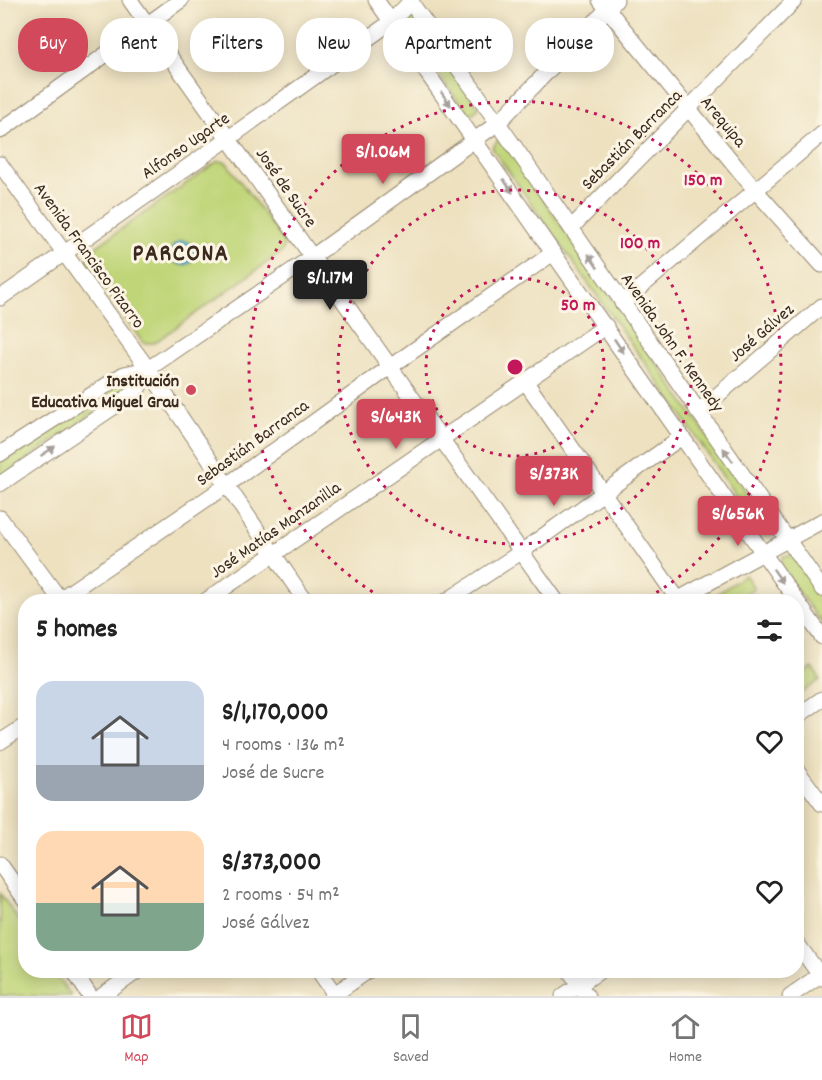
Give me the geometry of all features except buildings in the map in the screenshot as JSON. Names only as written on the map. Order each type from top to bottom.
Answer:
[{"type":"street","name":"José de Sucre","points":[[130,0],[143,18]]},
{"type":"street","points":[[157,18],[181,0]]},
{"type":"street","points":[[376,0],[388,18]]},
{"type":"street","name":"Sebastián Barranca","points":[[571,228],[795,0]]},
{"type":"street","name":"Alfonso Ugarte","points":[[395,18],[410,1]]},
{"type":"street","name":"Avenida John F. Kennedy","points":[[410,1],[498,123],[822,589]]},
{"type":"street","points":[[0,454],[124,374],[148,369],[312,257],[474,138],[498,123],[608,3]]},
{"type":"street","name":"Arequipa","points":[[608,3],[689,109],[822,265]]},
{"type":"street","name":"Alfonso Ugarte","points":[[0,297],[383,28]]},
{"type":"street","points":[[0,131],[100,59]]},
{"type":"street","name":"José de Sucre","points":[[178,67],[551,594]]},
{"type":"street","points":[[427,72],[606,326],[680,438],[791,594]]},
{"type":"street","points":[[622,303],[822,134]]},
{"type":"street","name":"Avenida Francisco Pizarro","points":[[0,164],[148,369],[301,594]]},
{"type":"street","name":"Sebastián Barranca","points":[[70,594],[553,253]]},
{"type":"street","name":"José Gálvez","points":[[698,412],[822,306]]},
{"type":"street","name":"José Matías Manzanilla","points":[[216,594],[606,326]]},
{"type":"street","points":[[0,484],[137,391],[148,369]]},
{"type":"street","points":[[525,381],[671,594]]},
{"type":"street","points":[[457,594],[521,552],[680,438]]},
{"type":"street","points":[[0,518],[57,594]]},
{"type":"street","points":[[686,594],[822,521]]},
{"type":"street","points":[[804,612],[822,637]]},
{"type":"street","points":[[804,711],[822,699]]},
{"type":"street","points":[[0,742],[18,730]]},
{"type":"street","points":[[804,779],[822,804]]},
{"type":"street","points":[[0,864],[18,887]]},
{"type":"street","points":[[790,996],[821,976],[804,953]]},
{"type":"street","points":[[78,978],[90,996]]},
{"type":"street","points":[[102,996],[128,978]]},
{"type":"street","points":[[323,978],[334,995],[358,978]]},
{"type":"street","points":[[574,978],[583,991]]},
{"type":"street","points":[[563,996],[583,991],[594,978]]},
{"type":"green space","points":[[437,72],[453,72],[479,108],[469,116]]},
{"type":"green space","points":[[499,139],[505,144],[770,527],[757,527],[667,394],[492,148]]},
{"type":"green space","points":[[218,161],[226,162],[285,243],[282,252],[154,343],[143,343],[87,263],[89,252]]},
{"type":"green space","points":[[128,377],[133,378],[133,385],[0,478],[0,459]]},
{"type":"green space","points":[[783,556],[794,556],[822,598],[822,624],[804,599],[804,594],[800,594],[780,566]]},
{"type":"green space","points":[[745,575],[754,588],[745,594],[717,594]]},
{"type":"green space","points":[[813,668],[820,680],[804,691],[804,673]]},
{"type":"green space","points":[[0,893],[18,920],[18,978],[58,978],[71,996],[0,996]]},
{"type":"water","points":[[183,241],[191,245],[195,253],[191,261],[183,265],[175,261],[171,253],[175,245]]},
{"type":"place","name":"Institución Educativa Miguel Grau","points":[[191,390]]},
{"type":"district","name":"PARCONA","points":[[181,252]]}]
